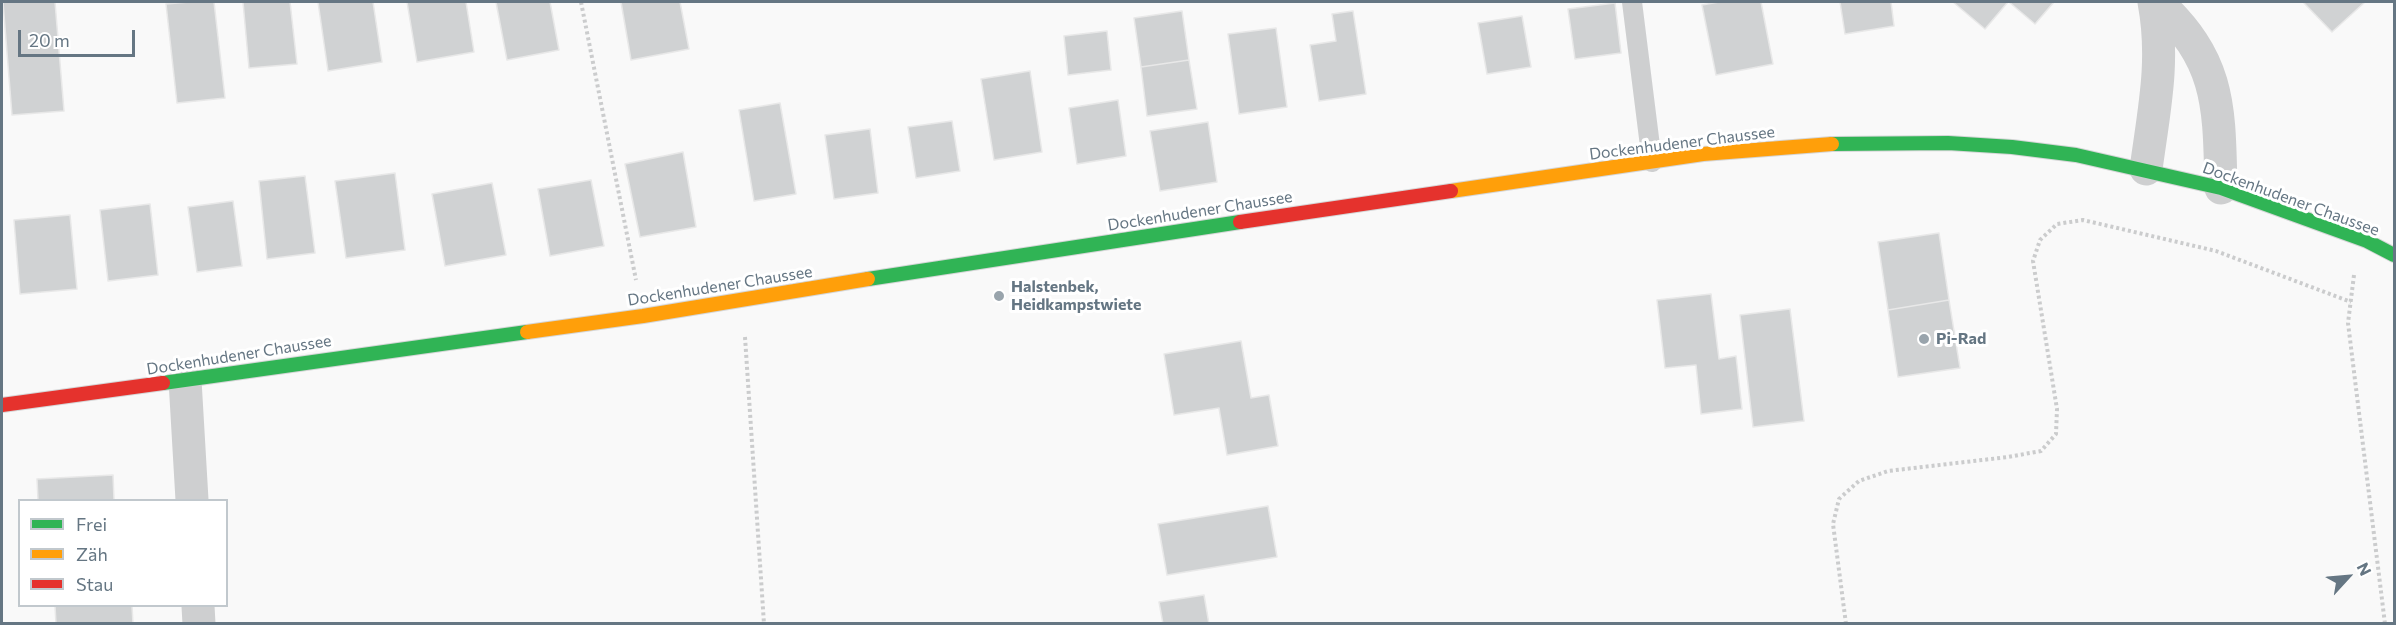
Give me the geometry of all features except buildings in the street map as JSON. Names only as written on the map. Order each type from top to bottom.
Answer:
[{"type":"main road","name":"Dockenhudener Chaussee","points":[[2,405],[740,300],[1219,225],[1703,154],[1826,144],[1948,143],[2022,148],[2076,155],[2221,188],[2367,241],[2394,255]]},
{"type":"street","points":[[2145,169],[2160,70],[2159,30],[2155,2]]},
{"type":"street","points":[[2155,2],[2177,20],[2201,56],[2214,86],[2219,121],[2221,188]]},
{"type":"street","points":[[185,380],[192,499]]},
{"type":"street","points":[[198,607],[199,624]]},
{"type":"lane","points":[[1632,2],[1652,162]]},
{"type":"path","points":[[581,2],[637,287]]},
{"type":"path","points":[[1846,624],[1833,524],[1839,499],[1852,487],[1859,481],[1888,471],[2041,451],[2056,434],[2057,409],[2033,261],[2040,240],[2057,224],[2083,220],[2216,251],[2351,302]]},
{"type":"path","points":[[2367,241],[2355,271],[2348,323],[2385,624]]},
{"type":"path","points":[[740,300],[747,355],[764,624]]},
{"type":"traffic: fast","points":[[1832,144],[1948,143],[2012,147],[2076,155],[2221,188],[2367,241],[2394,255]]},
{"type":"traffic: fast","points":[[868,279],[1240,222]]},
{"type":"traffic: fast","points":[[163,383],[527,332]]},
{"type":"traffic: slow","points":[[1451,191],[1703,154],[1832,144]]},
{"type":"traffic: slow","points":[[527,332],[643,316],[868,279]]},
{"type":"traffic: jam","points":[[1240,222],[1451,191]]},
{"type":"traffic: jam","points":[[2,405],[163,383]]},
{"type":"place","name":"Halstenbek, Heidkampstwiete","points":[[999,296]]},
{"type":"place","name":"Pi-Rad","points":[[1924,339]]}]
